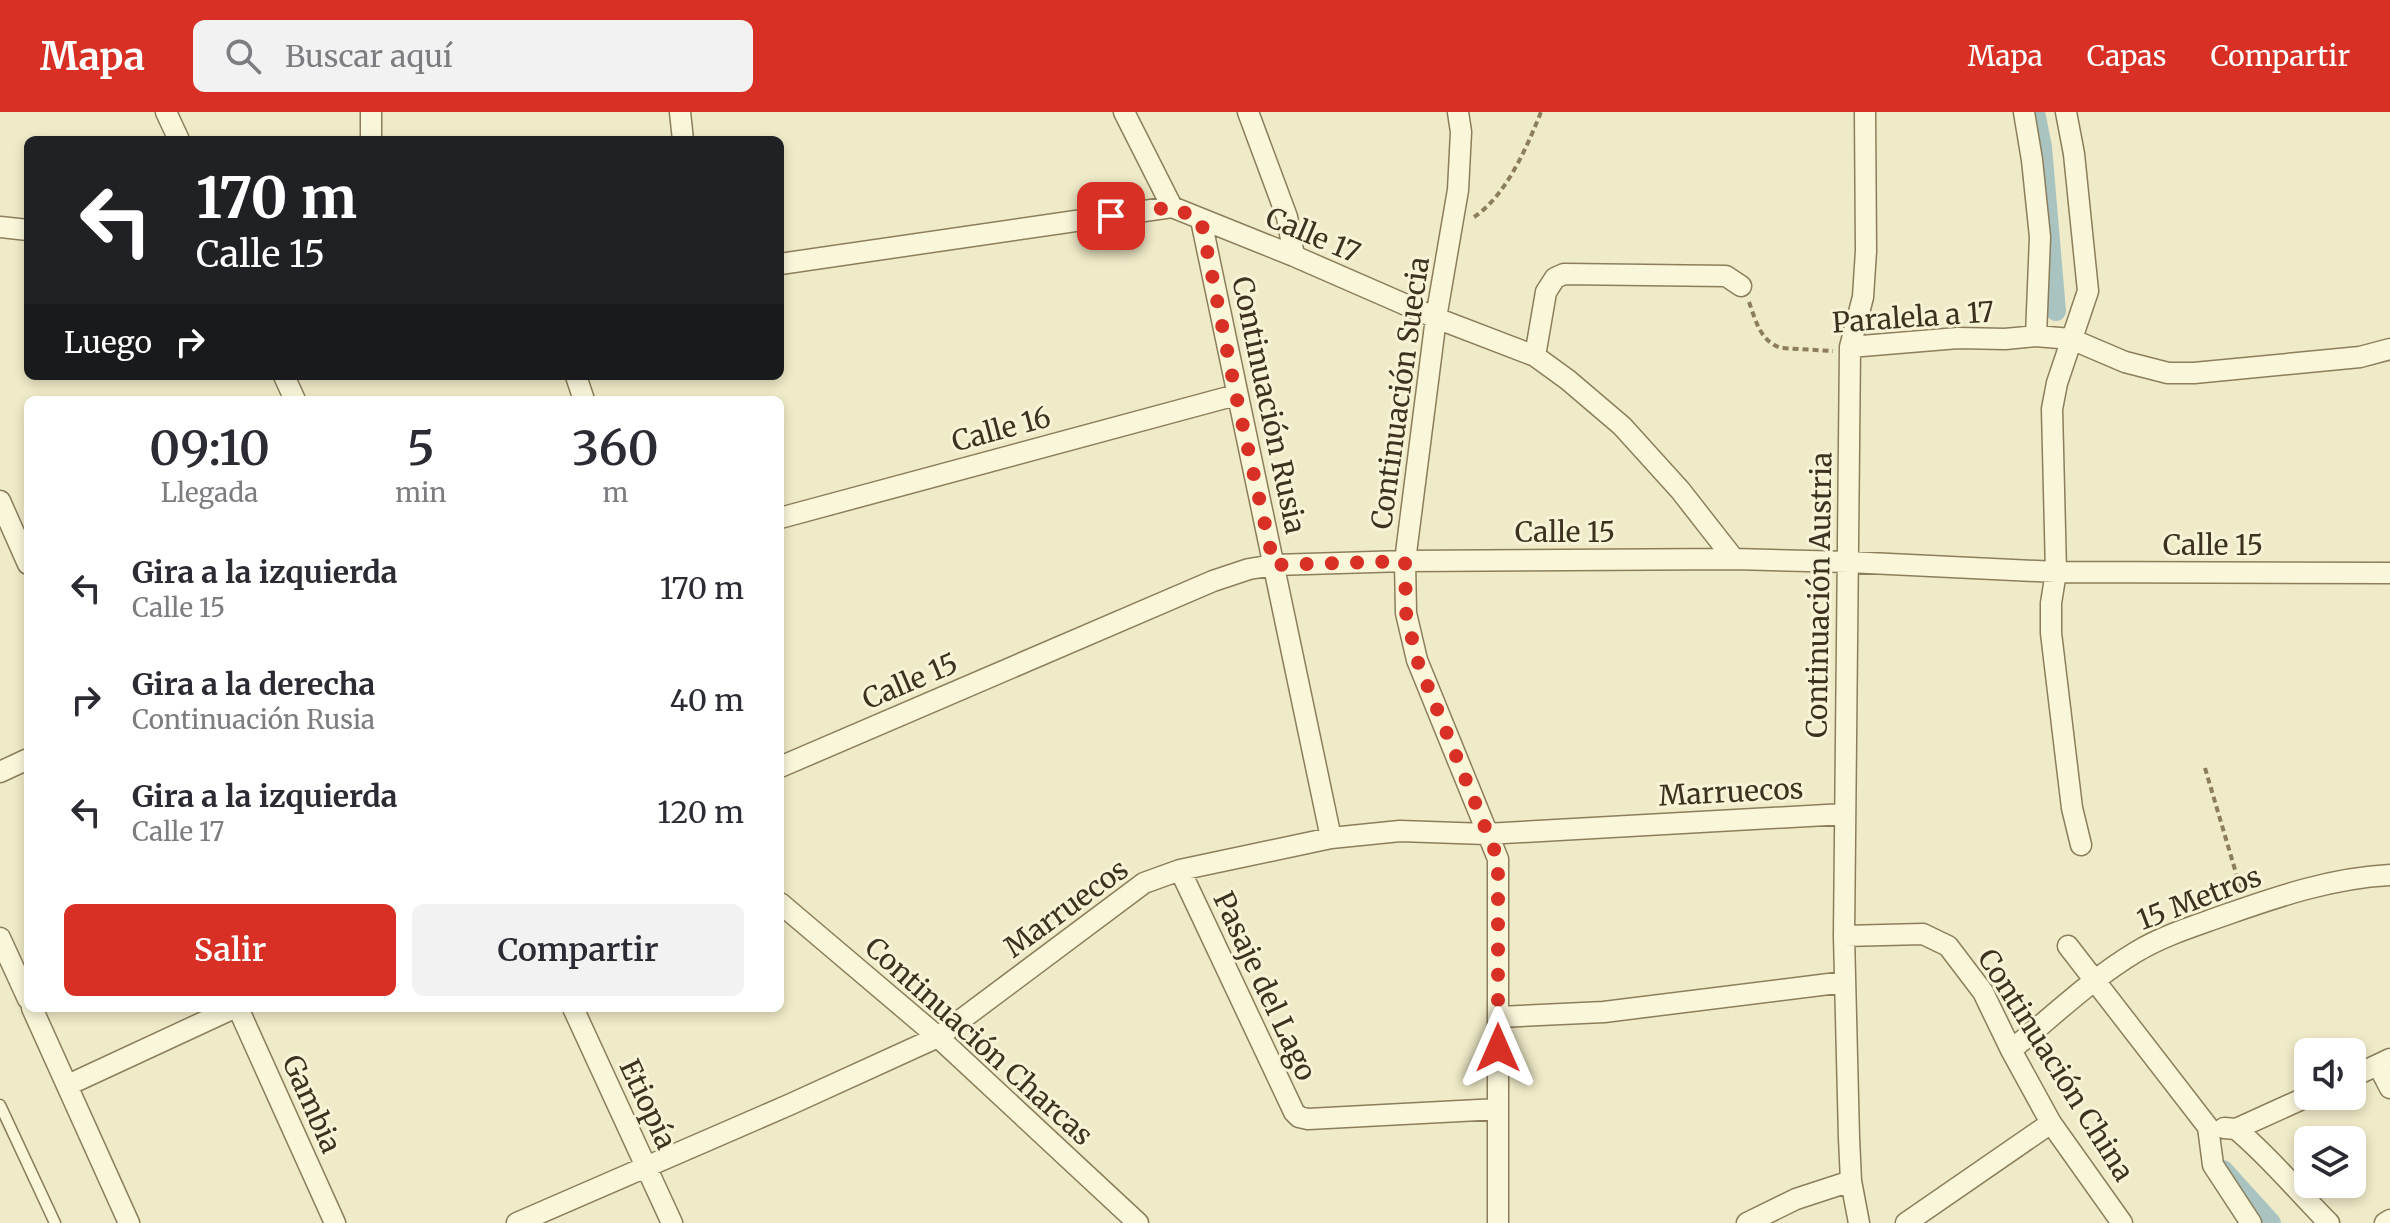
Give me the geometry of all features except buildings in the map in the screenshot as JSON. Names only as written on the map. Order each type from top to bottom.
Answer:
[{"type":"street","points":[[371,112],[371,136]]},
{"type":"street","points":[[680,112],[683,136]]},
{"type":"street","points":[[784,263],[1172,207],[1124,112]]},
{"type":"street","name":"Continuación Rusia","points":[[1248,112],[1287,217],[1294,256]]},
{"type":"street","name":"Continuación Suecia","points":[[1458,112],[1461,158],[1453,225],[1436,318],[1405,561],[1406,613],[1417,660],[1498,859],[1498,1223]]},
{"type":"street","name":"Continuación Austria","points":[[1859,1223],[1851,1181],[1844,814],[1850,347],[1863,297],[1866,251],[1865,112]]},
{"type":"street","points":[[2024,112],[2040,237],[2036,336]]},
{"type":"street","points":[[2066,112],[2074,154],[2088,291],[2057,383],[2052,409],[2056,572],[2051,603],[2051,633],[2072,808],[2081,845]]},
{"type":"street","points":[[172,113],[178,136]]},
{"type":"street","name":"Calle 17","points":[[1172,207],[1436,318],[1535,356],[1622,426],[1680,490],[1734,559]]},
{"type":"street","name":"Continuación Rusia","points":[[1201,220],[1331,838]]},
{"type":"street","points":[[0,227],[24,230]]},
{"type":"street","points":[[1535,356],[1546,292],[1555,278],[1564,274],[1726,276],[1741,286]]},
{"type":"street","name":"Paralela a 17","points":[[1850,347],[1958,338],[2036,336],[2071,339],[2125,362],[2168,373],[2215,372],[2360,357],[2390,349]]},
{"type":"street","name":"Calle 16","points":[[784,517],[1236,395]]},
{"type":"street","points":[[0,501],[24,555]]},
{"type":"street","name":"Calle 15","points":[[784,765],[1213,581],[1249,569],[1274,565],[1734,559],[2056,572],[2390,573]]},
{"type":"street","points":[[0,772],[24,761]]},
{"type":"street","name":"Marruecos","points":[[517,1223],[938,1037],[1144,883],[1180,870],[1331,838],[1400,831],[1486,834],[1844,814]]},
{"type":"street","name":"Pasaje del Lago","points":[[1180,870],[1299,1117],[1498,1109]]},
{"type":"street","name":"15 Metros","points":[[2011,1050],[2094,983],[2154,942],[2320,884],[2390,875]]},
{"type":"street","name":"Continuación Charcas","points":[[784,906],[938,1037],[1138,1223]]},
{"type":"street","name":"Continuación China","points":[[1844,936],[1923,934],[1948,946],[1983,992],[2051,1123],[2122,1223]]},
{"type":"street","points":[[0,938],[24,990]]},
{"type":"street","points":[[2068,946],[2208,1127],[2213,1165],[2251,1223]]},
{"type":"street","points":[[1499,1017],[1604,1012],[1845,982]]},
{"type":"street","points":[[34,1012],[129,1223]]},
{"type":"street","points":[[68,1085],[227,1012]]},
{"type":"street","name":"Gambia","points":[[238,1012],[335,1223]]},
{"type":"street","name":"Etiopía","points":[[575,1012],[672,1223]]},
{"type":"street","points":[[2384,1062],[2390,1088]]},
{"type":"street","points":[[2208,1127],[2236,1129],[2294,1103]]},
{"type":"street","points":[[1906,1223],[2051,1123]]},
{"type":"street","points":[[2236,1129],[2258,1147],[2329,1223]]},
{"type":"street","points":[[1747,1223],[1796,1199],[1851,1181]]},
{"type":"lane","points":[[0,1105],[55,1223]]},
{"type":"path","name":"Continuación Suecia","points":[[1453,225],[1477,215],[1500,194],[1541,112]]},
{"type":"path","name":"Paralela a 17","points":[[1741,286],[1758,326],[1766,341],[1773,346],[1832,351],[1850,347]]},
{"type":"path","points":[[2205,768],[2247,907]]},
{"type":"waterway","points":[[2035,112],[2042,147],[2056,311]]},
{"type":"waterway","points":[[2223,1170],[2271,1223]]},
{"type":"route","points":[[1111,216],[1172,207],[1201,220],[1274,565],[1405,561],[1406,613],[1417,660],[1498,859],[1498,1048]]}]
